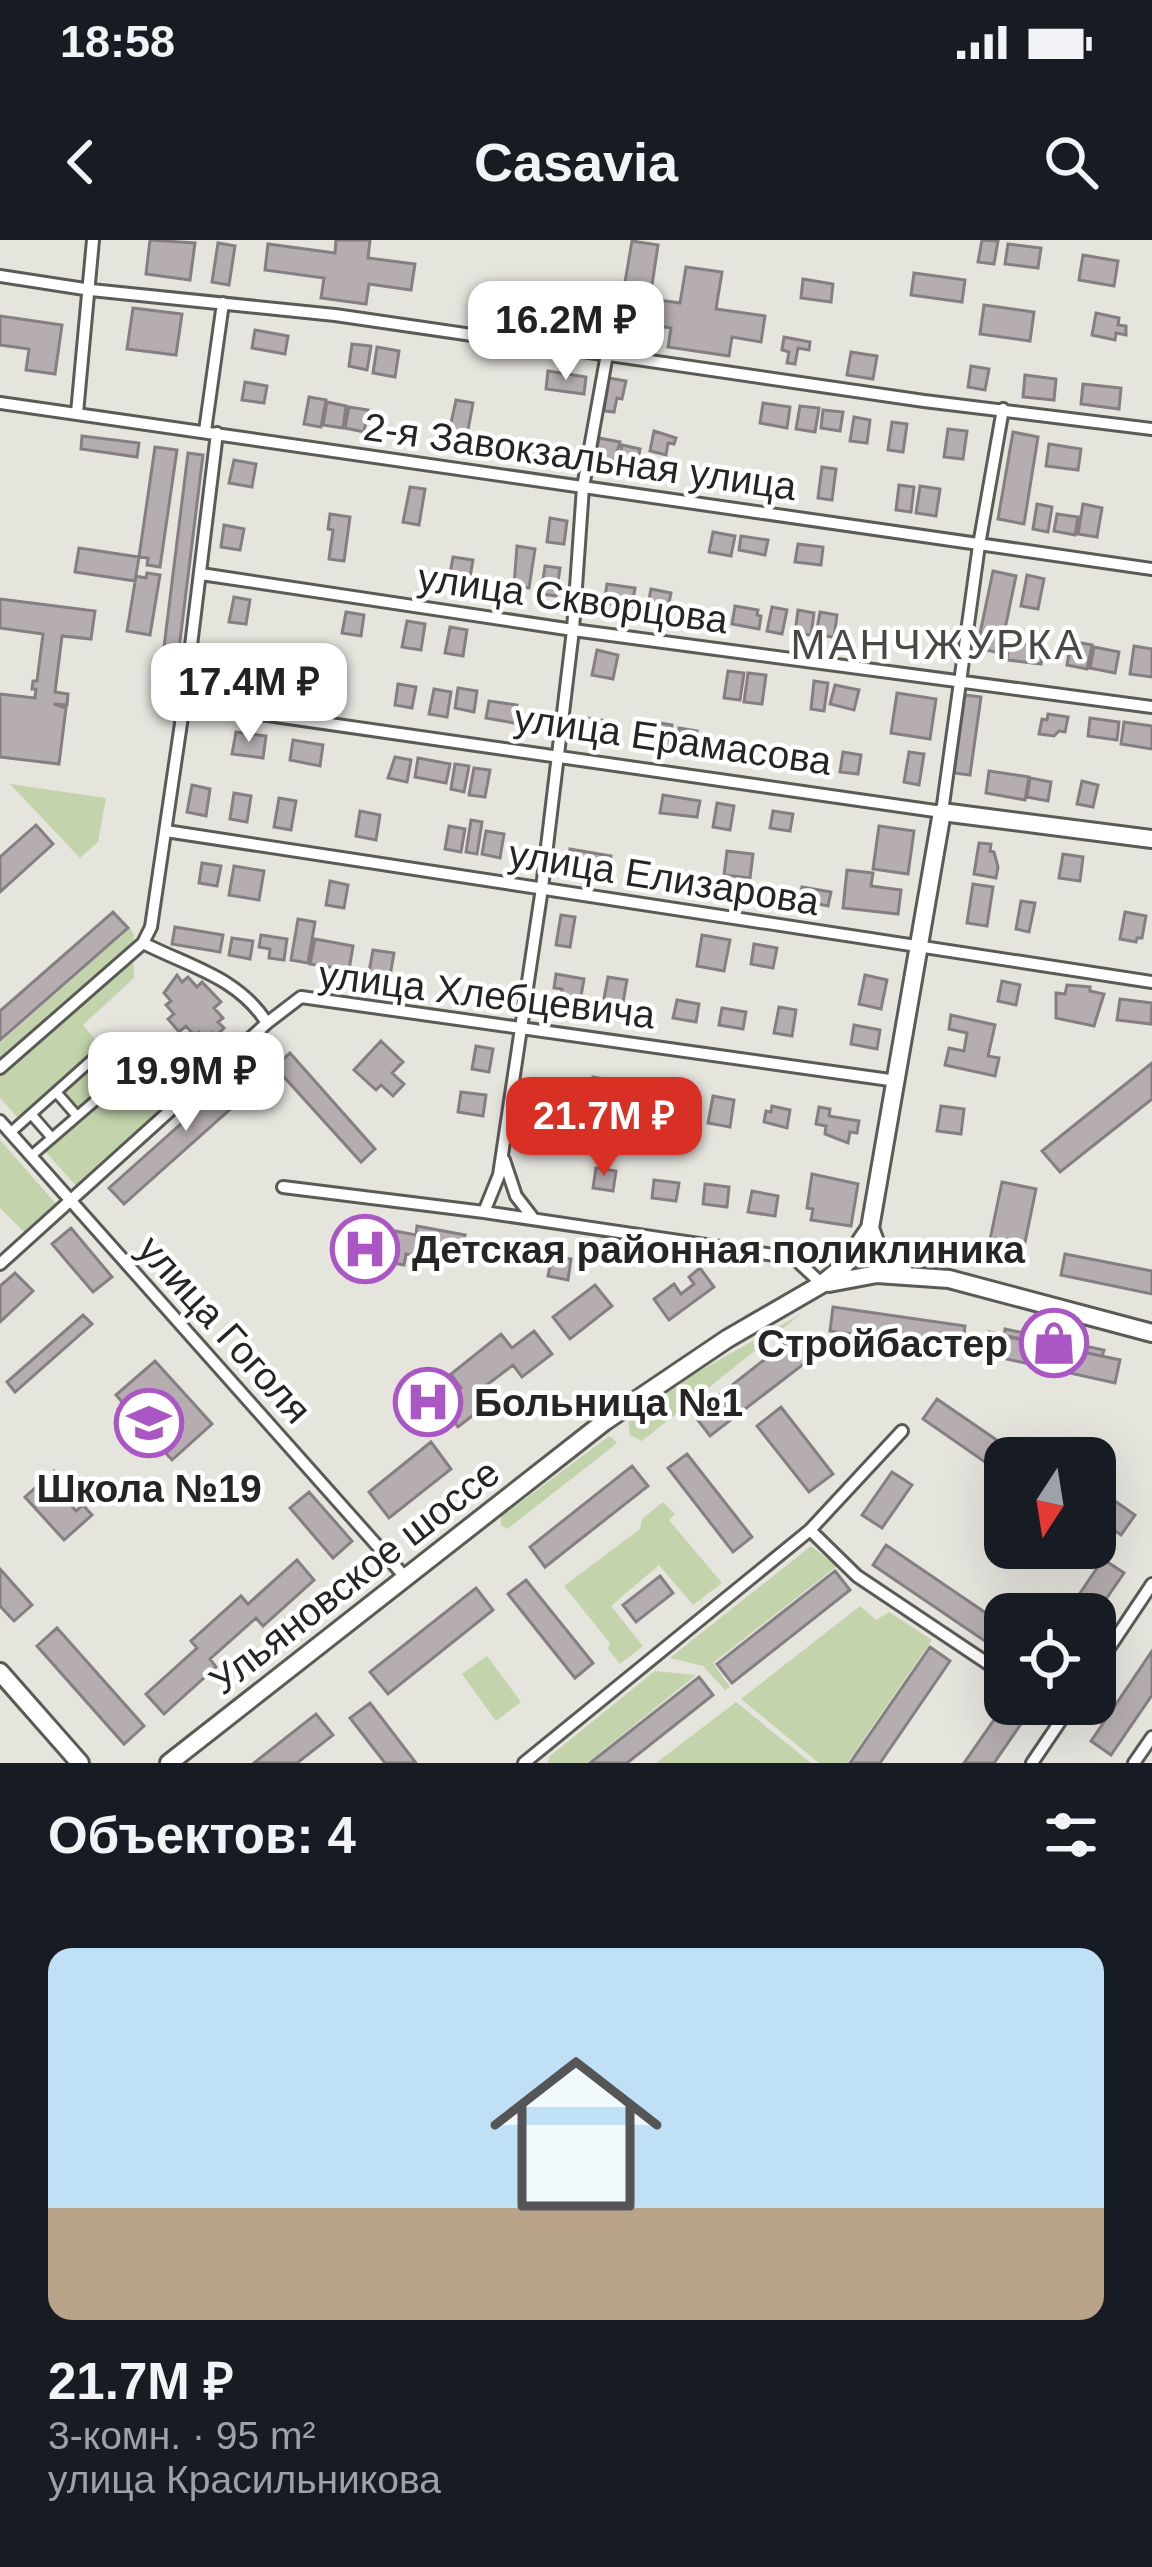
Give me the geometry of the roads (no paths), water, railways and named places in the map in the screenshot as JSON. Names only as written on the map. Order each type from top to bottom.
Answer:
[{"type":"main road","name":"улица Ерамасова","points":[[942,812],[1152,839]]},
{"type":"main road","points":[[822,1284],[844,1266],[870,1228],[942,812]]},
{"type":"main road","points":[[870,1228],[878,1250],[907,1274]]},
{"type":"main road","points":[[822,1284],[877,1274],[949,1279],[1152,1333]]},
{"type":"main road","name":"Ульяновское шоссе","points":[[169,1763],[604,1422],[727,1339],[822,1284]]},
{"type":"main road","points":[[0,1672],[80,1763]]},
{"type":"street","points":[[77,413],[93,240]]},
{"type":"street","points":[[0,276],[334,315],[1152,429]]},
{"type":"street","points":[[0,1068],[143,943],[155,913],[201,574],[223,304]]},
{"type":"street","points":[[484,1212],[500,1175],[542,888],[573,630],[584,488],[607,354]]},
{"type":"street","name":"2-я Завокзальная улица","points":[[0,403],[1152,569]]},
{"type":"street","points":[[942,812],[979,544],[1003,410]]},
{"type":"street","name":"улица Скворцова","points":[[201,574],[573,630],[1152,707]]},
{"type":"street","name":"улица Ерамасова","points":[[184,703],[942,812]]},
{"type":"street","name":"улица Елизарова","points":[[166,831],[1152,982]]},
{"type":"street","points":[[143,943],[227,981],[253,999],[267,1023]]},
{"type":"street","name":"улица Хлебцевича","points":[[0,1264],[267,1023],[302,998],[897,1081]]},
{"type":"street","points":[[10,1133],[103,1050]]},
{"type":"street","points":[[31,1156],[124,1075]]},
{"type":"street","points":[[56,1092],[77,1116]]},
{"type":"street","points":[[31,1114],[52,1138]]},
{"type":"street","name":"улица Гоголя","points":[[0,1121],[405,1576]]},
{"type":"street","points":[[503,1154],[516,1196],[535,1220]]},
{"type":"street","points":[[283,1187],[794,1258],[822,1284]]},
{"type":"street","points":[[524,1763],[810,1530],[902,1431]]},
{"type":"street","points":[[810,1530],[857,1576],[984,1662]]},
{"type":"street","points":[[1116,1638],[1152,1584]]},
{"type":"street","points":[[1032,1763],[1058,1725]]},
{"type":"street","points":[[1134,1763],[1152,1737]]},
{"type":"place","name":"Детская районная поликлиника","points":[[365,1249]]},
{"type":"place","name":"Стройбастер","points":[[1054,1343]]},
{"type":"place","name":"Больница №1","points":[[428,1402]]},
{"type":"place","name":"Школа №19","points":[[149,1423]]},
{"type":"district","name":"МАНЧЖУРКА","points":[[938,644]]}]
